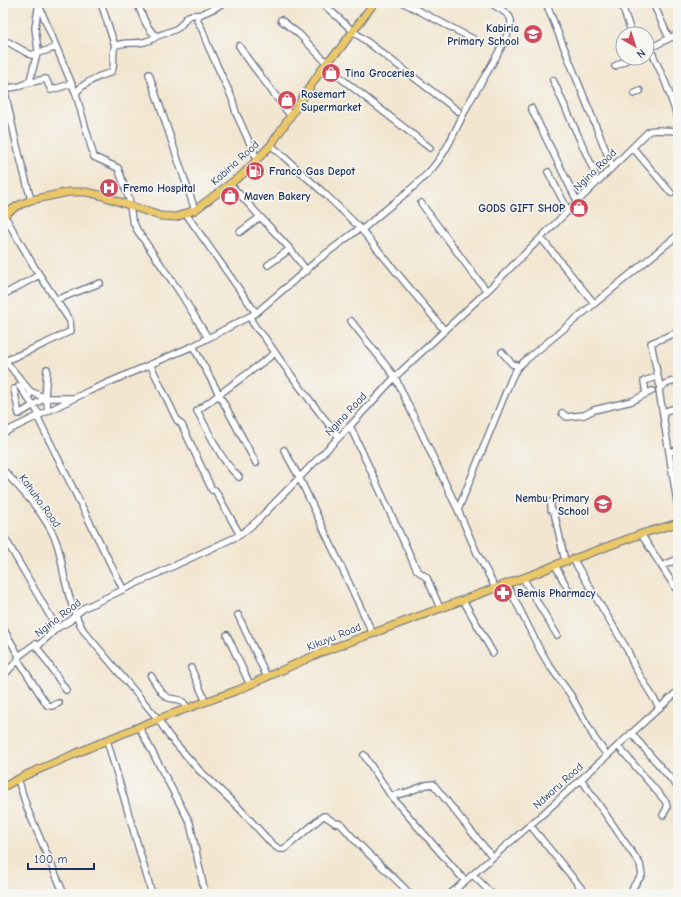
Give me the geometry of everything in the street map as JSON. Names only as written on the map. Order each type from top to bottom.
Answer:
[{"type":"main road","name":"Kabiria Road","points":[[3,216],[17,206],[32,200],[69,192],[86,192],[100,195],[160,216],[176,217],[195,210],[243,174],[271,145],[326,63],[374,3]]},
{"type":"main road","name":"Kikuyu Road","points":[[3,787],[107,740],[158,719],[250,685],[322,652],[495,587],[523,578],[565,560],[573,559],[641,534],[678,523]]},
{"type":"street","points":[[76,94],[78,89],[98,77],[112,71],[113,69],[113,52],[115,46],[101,3]]},
{"type":"street","points":[[137,3],[153,34],[157,36]]},
{"type":"street","points":[[115,46],[120,43],[136,44],[153,39],[157,36],[177,29],[185,18],[192,14],[199,16],[223,3]]},
{"type":"street","points":[[322,3],[353,31],[458,111]]},
{"type":"street","points":[[404,3],[475,40]]},
{"type":"street","points":[[3,433],[75,398],[193,346],[253,314],[307,271],[319,259],[376,217],[428,173],[442,155],[494,60],[509,29],[511,21],[510,16],[490,3]]},
{"type":"street","points":[[546,3],[612,166]]},
{"type":"street","points":[[621,3],[629,26]]},
{"type":"street","points":[[653,3],[669,38]]},
{"type":"street","points":[[39,5],[76,94],[94,157],[118,168],[129,199],[132,219],[137,230],[181,294],[208,338]]},
{"type":"street","points":[[27,83],[30,80],[38,53],[35,28],[39,5]]},
{"type":"street","points":[[199,16],[197,20],[232,98],[236,113],[257,159]]},
{"type":"street","points":[[281,20],[300,35],[342,79],[430,148]]},
{"type":"street","points":[[655,45],[678,34]]},
{"type":"street","points":[[3,42],[8,42],[31,55],[56,48]]},
{"type":"street","points":[[239,46],[290,115]]},
{"type":"street","points":[[655,63],[666,84],[678,119]]},
{"type":"street","points":[[148,74],[195,210]]},
{"type":"street","points":[[5,91],[27,83],[46,79],[51,90],[71,84]]},
{"type":"street","points":[[3,80],[16,142],[32,200]]},
{"type":"street","points":[[553,80],[594,171],[595,183]]},
{"type":"street","points":[[531,108],[577,201]]},
{"type":"street","name":"Ngina Road","points":[[3,676],[19,658],[35,644],[40,646],[57,628],[70,621],[84,608],[240,535],[256,522],[350,426],[395,377],[487,291],[649,131],[678,132]]},
{"type":"street","points":[[271,145],[361,229],[445,331]]},
{"type":"street","points":[[633,148],[671,193]]},
{"type":"street","points":[[548,172],[568,210]]},
{"type":"street","points":[[230,184],[290,249],[307,271]]},
{"type":"street","points":[[421,203],[487,291]]},
{"type":"street","points":[[186,214],[253,314],[251,323],[263,335],[316,409],[339,436]]},
{"type":"street","points":[[3,216],[70,322],[72,328],[71,331],[44,344],[4,360],[30,391],[45,398],[75,398]]},
{"type":"street","points":[[240,232],[260,217]]},
{"type":"street","points":[[458,510],[512,377],[518,367],[678,235]]},
{"type":"street","points":[[540,238],[594,304]]},
{"type":"street","points":[[268,265],[290,249]]},
{"type":"street","points":[[3,295],[39,275]]},
{"type":"street","points":[[56,300],[100,283]]},
{"type":"street","points":[[351,321],[395,377],[476,551],[495,587]]},
{"type":"street","points":[[678,332],[651,343],[660,387],[659,393],[677,494],[678,508]]},
{"type":"street","points":[[193,346],[256,463]]},
{"type":"street","points":[[502,352],[512,364],[518,367]]},
{"type":"street","points":[[239,477],[230,468],[197,411],[275,353]]},
{"type":"street","points":[[150,364],[177,420],[182,425],[212,490],[215,490],[240,535]]},
{"type":"street","points":[[48,369],[45,398],[48,411]]},
{"type":"street","points":[[646,393],[644,381],[657,377]]},
{"type":"street","points":[[660,387],[678,380]]},
{"type":"street","points":[[45,398],[33,405],[19,414],[16,387],[33,405],[123,589]]},
{"type":"street","points":[[562,413],[567,417],[584,415],[594,410],[632,401],[652,391]]},
{"type":"street","points":[[27,397],[34,392]]},
{"type":"street","points":[[663,412],[678,408]]},
{"type":"street","points":[[350,426],[415,566],[427,578],[440,608]]},
{"type":"street","points":[[284,450],[300,477],[342,564],[373,634]]},
{"type":"street","points":[[670,452],[678,450]]},
{"type":"street","name":"Kahuho Road","points":[[3,470],[22,490],[44,519],[56,540],[65,581],[75,615],[88,637],[158,719],[169,736],[199,770],[240,809],[272,844],[279,849],[284,848],[323,816],[325,816],[335,823],[341,824],[349,835],[410,894]]},
{"type":"street","points":[[551,502],[551,510],[554,512],[565,560]]},
{"type":"street","points":[[641,534],[678,592]]},
{"type":"street","points":[[3,535],[57,628]]},
{"type":"street","points":[[573,559],[628,651],[634,666],[659,707]]},
{"type":"street","points":[[662,566],[678,559]]},
{"type":"street","points":[[555,565],[570,593]]},
{"type":"street","points":[[523,578],[557,635]]},
{"type":"street","points":[[507,584],[539,648],[570,694],[595,739],[607,755]]},
{"type":"street","points":[[463,600],[493,653]]},
{"type":"street","points":[[238,615],[267,677]]},
{"type":"street","points":[[3,628],[47,705],[52,706],[59,703]]},
{"type":"street","points":[[227,635],[250,685]]},
{"type":"street","points":[[35,644],[66,690]]},
{"type":"street","points":[[191,668],[206,702]]},
{"type":"street","points":[[151,676],[164,695],[181,700],[187,709]]},
{"type":"street","name":"Ndwaru Road","points":[[451,894],[618,746],[678,690]]},
{"type":"street","points":[[139,727],[190,823],[205,894]]},
{"type":"street","points":[[631,733],[678,787]]},
{"type":"street","points":[[107,740],[152,894]]},
{"type":"street","points":[[618,746],[666,802],[667,808],[663,815]]},
{"type":"street","points":[[364,755],[391,796],[465,881]]},
{"type":"street","points":[[581,778],[640,864],[642,875],[632,887],[633,894]]},
{"type":"street","points":[[18,779],[27,808],[64,894]]},
{"type":"street","points":[[391,796],[433,784],[493,858]]},
{"type":"street","points":[[530,825],[586,894]]},
{"type":"street","points":[[473,875],[492,894]]},
{"type":"place","name":"Kabiria Primary School","points":[[533,34]]},
{"type":"place","name":"Tina Groceries","points":[[331,73]]},
{"type":"place","name":"Rosemart Supermarket","points":[[287,100]]},
{"type":"place","name":"Franco Gas Depot","points":[[255,171]]},
{"type":"place","name":"Fremo Hospital","points":[[109,188]]},
{"type":"place","name":"Maven Bakery","points":[[230,196]]},
{"type":"place","name":"GODS GIFT SHOP","points":[[579,208]]},
{"type":"place","name":"Nembu Primary School","points":[[603,504]]},
{"type":"place","name":"Bemis Pharmacy","points":[[503,593]]}]
